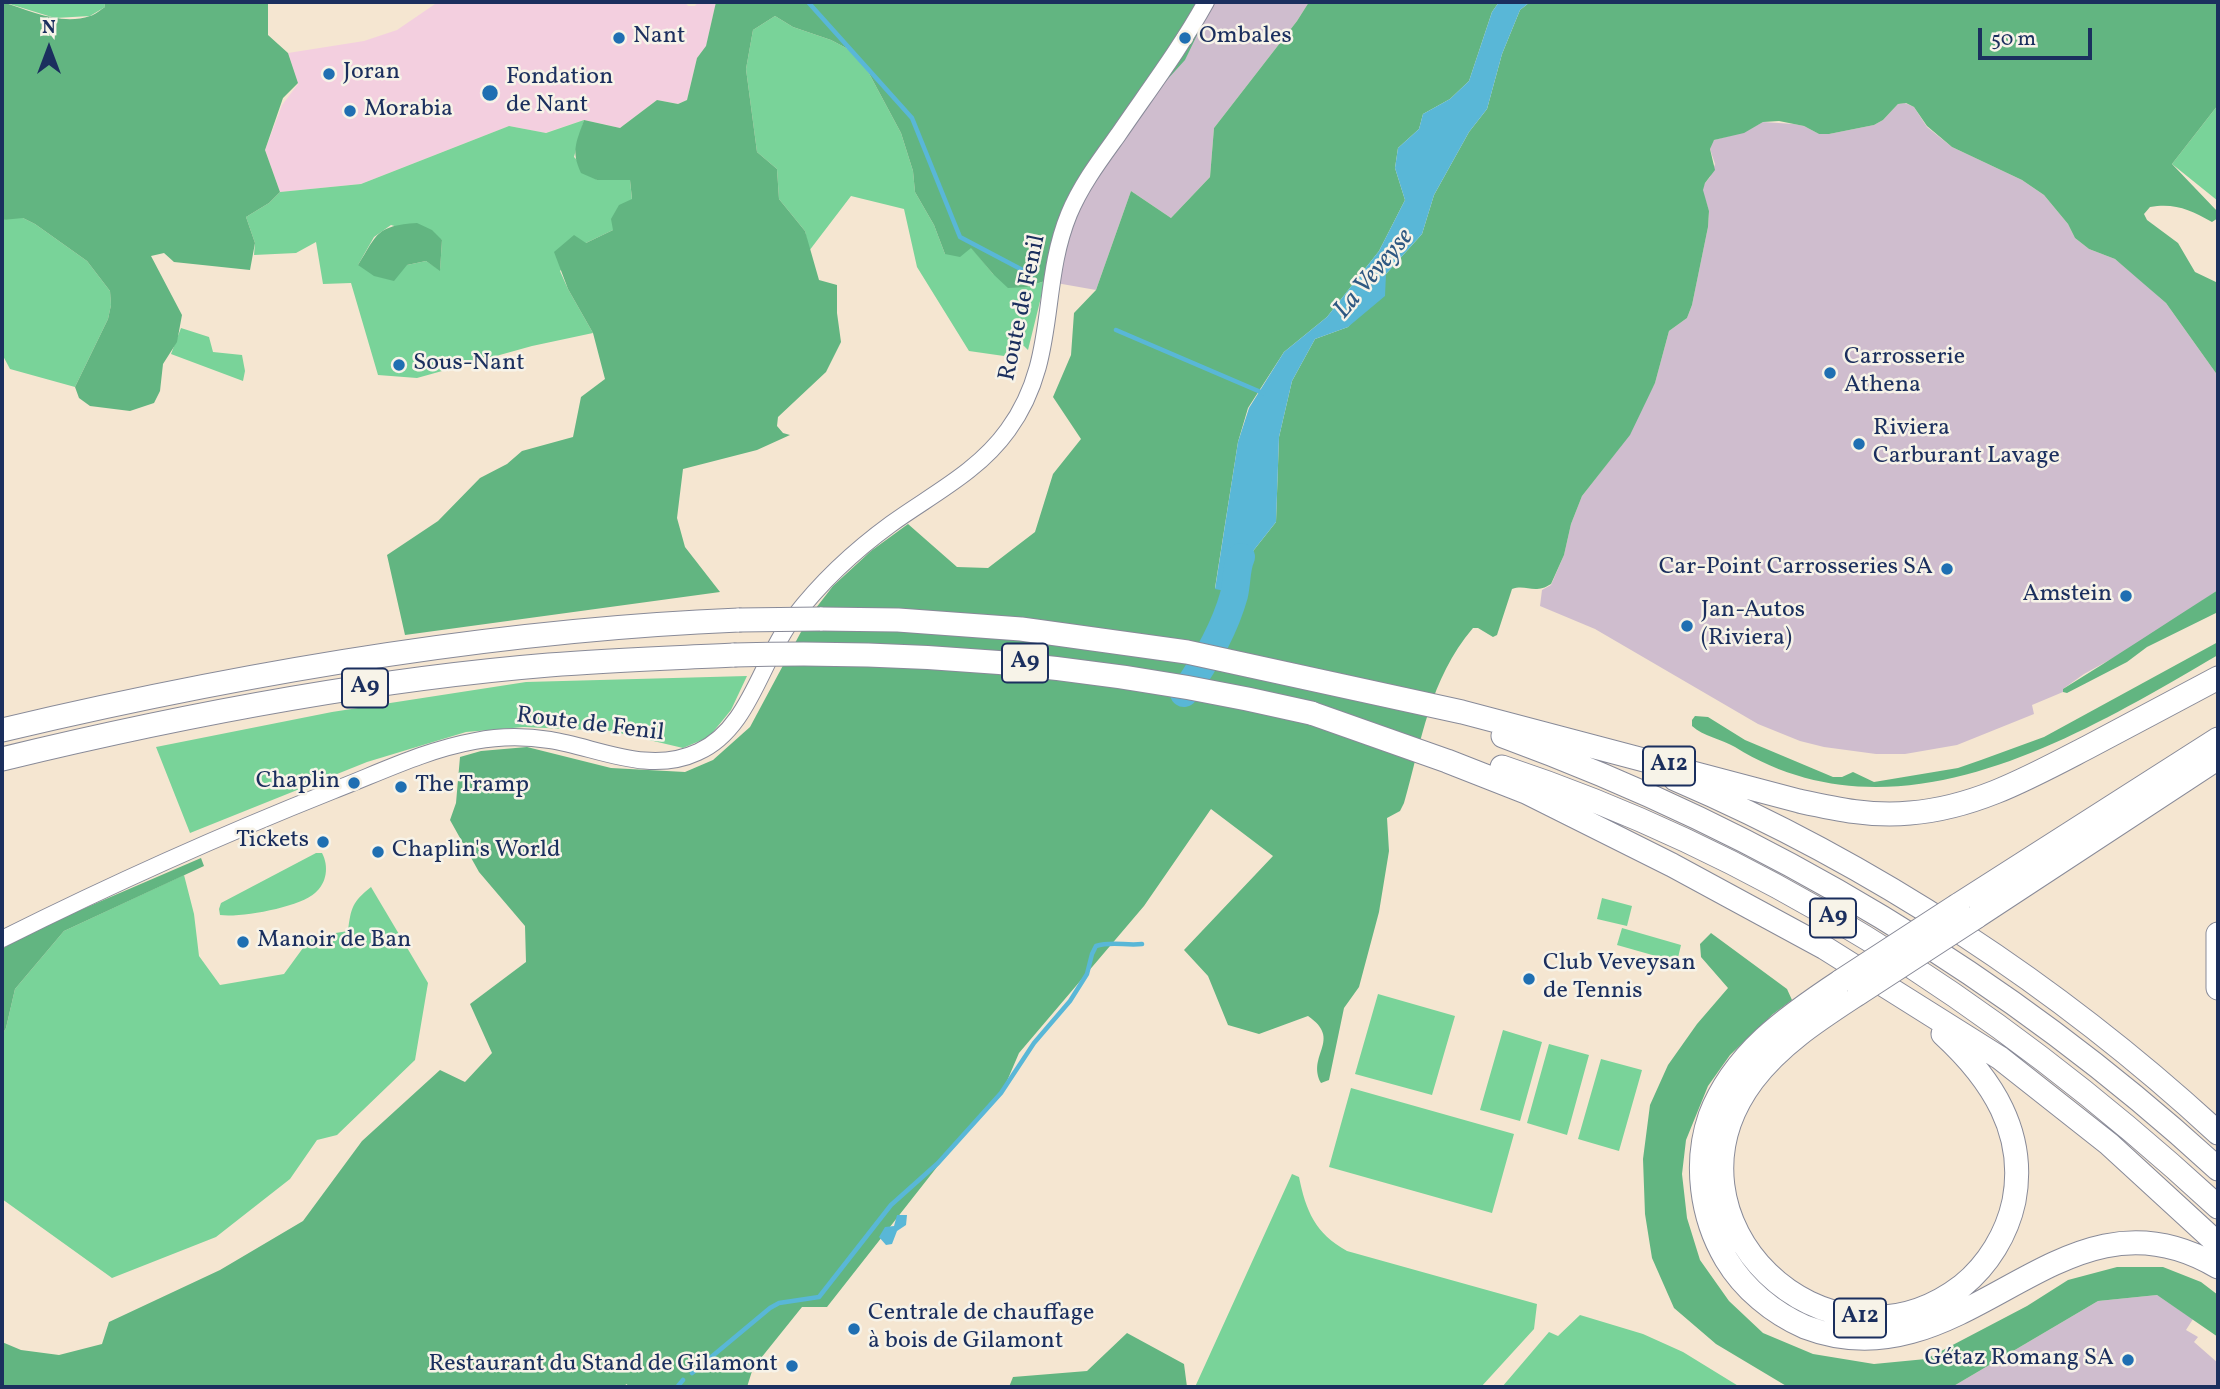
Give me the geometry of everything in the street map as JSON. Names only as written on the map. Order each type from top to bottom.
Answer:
[{"type":"highway","name":"A9","points":[[2,730],[175,692],[429,649],[574,631],[740,620],[898,620],[1049,632],[1214,657],[1461,716],[1702,819],[1799,868],[1893,922],[1972,973],[2059,1035],[2161,1118],[2218,1169]]},
{"type":"highway","name":"A9","points":[[2,760],[174,722],[375,687],[537,666],[734,655],[878,654],[1028,664],[1163,682],[1311,713],[1449,756],[1540,780],[1659,830],[1761,880],[1878,944],[1988,1017],[2124,1123],[2218,1207]]},
{"type":"highway","name":"A12","points":[[1461,716],[1810,803],[1860,813],[1908,814],[1954,807],[1996,793],[2218,678]]},
{"type":"highway","points":[[1461,716],[1599,752],[1662,774],[1749,813],[1841,862],[1945,924],[2042,990],[2128,1056],[2218,1133]]},
{"type":"highway","name":"A12","points":[[2218,739],[1967,911],[1850,987],[1792,1015],[1752,1050],[1724,1087],[1706,1131],[1702,1176],[1705,1205],[1713,1231],[1725,1257],[1741,1280],[1772,1308],[1797,1324],[1830,1335],[1861,1339],[1890,1338],[1916,1333],[1944,1322],[2064,1260],[2112,1244],[2132,1242],[2163,1245],[2190,1253],[2218,1268]]},
{"type":"highway","points":[[1449,756],[1611,833],[1785,925],[2000,1058],[2053,1098],[2154,1183],[2218,1244]]},
{"type":"highway","name":"A12","points":[[1967,911],[2218,758]]},
{"type":"highway","points":[[2218,934],[2218,988]]},
{"type":"highway","name":"A12","points":[[1850,987],[1775,1055],[1752,1080],[1736,1107],[1729,1126],[1722,1168],[1723,1191],[1732,1224],[1748,1255],[1764,1274],[1782,1290],[1811,1307],[1858,1318],[1883,1318],[1915,1312],[1939,1302],[1970,1280],[1999,1242],[2010,1218],[2017,1181],[2017,1158],[2012,1133],[1997,1097],[1971,1061],[1902,997]]},
{"type":"street","name":"Route de Fenil","points":[[2,939],[195,847],[411,760],[467,742],[506,737],[552,740],[627,758],[659,761],[688,756],[716,741],[741,711],[775,643],[793,617],[850,555],[966,472],[992,451],[1010,428],[1029,395],[1038,369],[1058,248],[1069,213],[1087,180],[1175,56],[1206,2]]},
{"type":"shaded area","name":"Fondation de Nant","points":[[438,2],[685,2],[688,6],[695,6],[698,2],[716,2],[706,47],[697,58],[687,100],[678,104],[657,100],[620,128],[584,120],[545,133],[509,126],[361,184],[280,192],[265,150],[282,105],[298,84],[288,53],[364,41],[397,30]]},
{"type":"shaded area","points":[[1213,2],[1309,2],[1214,128],[1210,177],[1171,218],[1131,191],[1096,290],[1045,281],[1086,169]]},
{"type":"shaded area","points":[[1905,103],[1914,107],[1927,127],[1952,147],[2022,180],[2044,195],[2068,224],[2075,238],[2089,249],[2115,259],[2166,303],[2218,376],[2218,590],[2135,646],[2084,674],[2063,689],[2063,692],[2032,705],[2034,714],[1957,745],[1905,754],[1876,754],[1800,741],[1758,724],[1595,629],[1540,606],[1542,590],[1551,585],[1564,555],[1571,524],[1582,496],[1620,447],[1655,383],[1669,331],[1687,318],[1692,305],[1708,227],[1709,211],[1702,190],[1715,164],[1710,149],[1711,143],[1744,132],[1763,122],[1804,126],[1819,134],[1874,125],[1883,120],[1898,104]]},
{"type":"shaded area","points":[[2157,1295],[2193,1319],[2186,1330],[2198,1337],[2194,1342],[2218,1363],[2218,1387],[1952,1387],[2098,1301]]},
{"type":"green space","points":[[2,2],[45,16],[79,19],[94,15],[105,7],[104,2],[268,2],[268,35],[288,53],[298,83],[283,98],[265,150],[280,192],[269,203],[246,217],[255,243],[250,270],[174,262],[164,253],[151,256],[182,315],[177,342],[163,364],[160,391],[154,403],[130,411],[90,406],[79,398],[75,387],[108,319],[110,291],[87,261],[35,224],[23,218],[2,220]]},
{"type":"green space","points":[[3,2],[104,2],[105,7],[90,16],[55,18]]},
{"type":"green space","points":[[716,2],[1213,2],[1185,60],[1086,169],[1045,281],[1027,287],[1008,288],[971,248],[960,257],[945,254],[934,225],[915,192],[913,171],[901,133],[864,64],[850,50],[831,40],[793,27],[775,16],[753,30],[746,69],[757,152],[777,169],[779,199],[805,231],[819,280],[837,285],[841,342],[826,372],[778,417],[777,426],[783,433],[790,435],[757,450],[683,469],[677,518],[685,547],[720,592],[405,635],[387,555],[438,521],[480,478],[507,464],[522,451],[573,437],[581,397],[605,379],[593,333],[568,289],[554,252],[574,235],[586,243],[613,230],[611,219],[619,205],[632,199],[630,180],[597,180],[581,173],[575,153],[577,141],[584,120],[620,128],[657,100],[678,104],[687,100],[697,58],[706,46]]},
{"type":"green space","points":[[1309,2],[1499,2],[1492,12],[1469,81],[1450,99],[1423,114],[1419,129],[1398,148],[1395,168],[1405,200],[1379,251],[1327,317],[1284,352],[1248,408],[1238,442],[1215,588],[1241,594],[1246,560],[1276,522],[1279,437],[1292,381],[1315,339],[1348,327],[1386,274],[1422,234],[1434,195],[1469,132],[1487,109],[1502,54],[1520,10],[1530,2],[2218,2],[2218,105],[2172,164],[2217,211],[2218,218],[2212,222],[2190,211],[2168,206],[2150,207],[2144,214],[2147,220],[2178,243],[2195,272],[2218,283],[2218,376],[2166,303],[2115,259],[2089,249],[2075,238],[2068,224],[2044,195],[2022,180],[1952,147],[1927,126],[1914,107],[1906,103],[1898,104],[1883,120],[1874,125],[1829,134],[1819,134],[1804,126],[1779,121],[1763,122],[1744,133],[1714,140],[1710,149],[1715,170],[1703,190],[1709,211],[1708,227],[1692,305],[1687,318],[1669,331],[1655,383],[1630,435],[1582,496],[1571,524],[1564,555],[1551,584],[1540,589],[1512,589],[1497,635],[1493,637],[1473,628],[1446,668],[1429,711],[1404,803],[1400,811],[1387,818],[1389,851],[1379,912],[1359,987],[1344,1008],[1329,1080],[1321,1083],[1318,1073],[1323,1033],[1308,1016],[1259,1034],[1228,1025],[1208,976],[1184,950],[1273,856],[1211,809],[1144,906],[1019,1053],[1004,1088],[937,1167],[827,1307],[802,1307],[753,1368],[747,1387],[631,1387],[626,1384],[625,1387],[2,1387],[2,1342],[21,1350],[59,1355],[102,1344],[109,1322],[220,1270],[303,1221],[362,1141],[440,1070],[465,1082],[492,1053],[470,1004],[526,962],[525,926],[479,872],[450,820],[456,803],[460,757],[481,751],[527,747],[611,768],[685,772],[713,760],[750,727],[809,617],[833,586],[871,551],[908,524],[957,567],[988,568],[1035,532],[1053,474],[1081,439],[1053,397],[1071,355],[1074,313],[1096,290],[1131,191],[1171,218],[1210,177],[1214,128]]},
{"type":"green space","points":[[775,16],[793,27],[831,40],[850,50],[864,64],[901,133],[913,171],[915,192],[934,225],[945,254],[971,247],[993,274],[1027,287],[1045,281],[1028,350],[1015,337],[1004,356],[969,351],[917,267],[904,209],[851,196],[809,251],[805,231],[779,199],[777,169],[757,152],[746,69],[753,30]]},
{"type":"green space","points":[[2218,105],[2218,201],[2172,164]]},
{"type":"green space","points":[[584,120],[574,157],[597,180],[630,180],[632,200],[613,230],[586,243],[560,271],[593,333],[532,346],[417,378],[378,375],[351,283],[323,284],[316,242],[296,253],[254,255],[255,243],[246,217],[269,203],[280,192],[361,184],[509,126],[546,133]],"holes":[[[391,225],[442,240],[440,270],[426,261],[407,265],[358,265],[374,237]]]},
{"type":"green space","points":[[23,218],[35,224],[87,261],[110,291],[108,319],[75,387],[10,369],[2,354],[2,220]]},
{"type":"green space","points":[[417,223],[432,230],[442,240],[440,271],[426,261],[407,265],[394,281],[374,276],[358,265],[380,233],[393,226]]},
{"type":"green space","points":[[181,328],[209,337],[213,352],[242,355],[245,371],[243,381],[171,354]]},
{"type":"green space","points":[[2218,590],[2218,612],[2147,647],[2127,662],[2067,693],[2063,692],[2063,689]]},
{"type":"green space","points":[[2218,642],[2218,655],[2105,718],[2045,747],[1984,770],[1921,784],[1858,786],[1796,775],[1692,726],[1695,716],[1708,717],[1745,740],[1833,777],[1842,777],[1853,772],[1874,782],[1958,768],[2044,737]]},
{"type":"green space","points":[[747,676],[731,710],[709,737],[683,748],[611,731],[524,727],[466,732],[367,762],[190,833],[156,747],[332,712],[526,682]]},
{"type":"green space","points":[[316,853],[322,853],[326,874],[315,893],[297,903],[270,910],[242,915],[220,915],[221,903]]},
{"type":"green space","points":[[201,858],[204,866],[64,931],[15,989],[2,1035],[2,949],[27,933]]},
{"type":"green space","points":[[184,875],[194,914],[199,956],[220,985],[284,974],[311,937],[348,931],[354,906],[371,887],[428,983],[415,1060],[337,1135],[317,1140],[290,1179],[216,1237],[112,1278],[2,1199],[2,1035],[15,989],[64,931]]},
{"type":"green space","points":[[1602,898],[1632,906],[1627,926],[1597,919]]},
{"type":"green space","points":[[1622,928],[1681,945],[1677,962],[1617,945]]},
{"type":"green space","points":[[1711,933],[1787,989],[1792,1000],[1773,1014],[1730,1055],[1708,1086],[1686,1140],[1682,1174],[1687,1218],[1700,1260],[1729,1301],[1763,1333],[1813,1354],[1874,1364],[1926,1359],[2027,1306],[2068,1280],[2117,1267],[2163,1267],[2201,1282],[2218,1295],[2218,1337],[2157,1295],[2098,1301],[1952,1387],[1788,1387],[1716,1344],[1674,1308],[1652,1258],[1645,1214],[1643,1159],[1650,1105],[1668,1065],[1697,1024],[1728,988],[1701,957],[1700,944]]},
{"type":"green space","points":[[1378,994],[1455,1016],[1432,1095],[1355,1074]]},
{"type":"green space","points":[[1503,1030],[1542,1042],[1520,1121],[1480,1110]]},
{"type":"green space","points":[[1549,1044],[1589,1055],[1567,1135],[1527,1123]]},
{"type":"green space","points":[[1601,1059],[1642,1070],[1619,1151],[1578,1139]]},
{"type":"green space","points":[[1351,1088],[1514,1134],[1492,1213],[1329,1167]]},
{"type":"green space","points":[[1292,1174],[1299,1177],[1314,1220],[1336,1244],[1347,1251],[1537,1304],[1534,1329],[1481,1387],[1195,1387]]},
{"type":"green space","points":[[1580,1315],[1643,1334],[1683,1352],[1740,1387],[1502,1387],[1549,1332],[1558,1336]]},
{"type":"green space","points":[[1127,1333],[1184,1364],[1187,1387],[1009,1387],[1013,1377],[1087,1371]]},
{"type":"water","points":[[1499,2],[1530,2],[1520,10],[1502,54],[1487,109],[1469,132],[1434,195],[1422,234],[1386,274],[1385,296],[1348,327],[1315,339],[1292,381],[1279,437],[1276,522],[1246,560],[1241,594],[1215,589],[1238,442],[1249,408],[1284,352],[1327,317],[1379,251],[1405,200],[1395,168],[1398,148],[1419,129],[1423,114],[1450,99],[1469,81],[1492,12]]},
{"type":"water","points":[[897,1215],[907,1215],[906,1225],[897,1231],[892,1244],[886,1245],[879,1237],[885,1227],[894,1226]]},
{"type":"waterway","points":[[808,2],[912,118],[960,237],[1032,275]]},
{"type":"waterway","points":[[1116,330],[1263,393]]},
{"type":"waterway","name":"La Veveyse","points":[[1184,693],[1225,621],[1234,595],[1241,557]]},
{"type":"waterway","points":[[692,1373],[770,1308],[779,1303],[819,1297],[891,1205],[938,1163],[1001,1093],[1034,1043],[1070,1001],[1087,974],[1096,946],[1142,944]]},
{"type":"waterway","points":[[678,1386],[683,1380]]},
{"type":"place","name":"Nant","points":[[619,38]]},
{"type":"place","name":"Ombales","points":[[1185,38]]},
{"type":"place","name":"Joran","points":[[329,74]]},
{"type":"place","name":"Fondation de Nant","points":[[490,93]]},
{"type":"place","name":"Morabia","points":[[350,111]]},
{"type":"place","name":"Sous-Nant","points":[[399,365]]},
{"type":"place","name":"Carrosserie Athena","points":[[1830,373]]},
{"type":"place","name":"Riviera Carburant Lavage","points":[[1859,444]]},
{"type":"place","name":"Car-Point Carrosseries SA","points":[[1947,569]]},
{"type":"place","name":"Amstein","points":[[2126,596]]},
{"type":"place","name":"Jan-Autos (Riviera)","points":[[1687,626]]},
{"type":"place","name":"Chaplin","points":[[354,783]]},
{"type":"place","name":"The Tramp","points":[[401,787]]},
{"type":"place","name":"Tickets","points":[[323,842]]},
{"type":"place","name":"Chaplin's World","points":[[378,852]]},
{"type":"place","name":"Manoir de Ban","points":[[243,942]]},
{"type":"place","name":"Club Veveysan de Tennis","points":[[1529,979]]},
{"type":"place","name":"Centrale de chauffage à bois de Gilamont","points":[[854,1329]]},
{"type":"place","name":"Gétaz Romang SA","points":[[2128,1360]]},
{"type":"place","name":"Restaurant du Stand de Gilamont","points":[[792,1366]]}]
